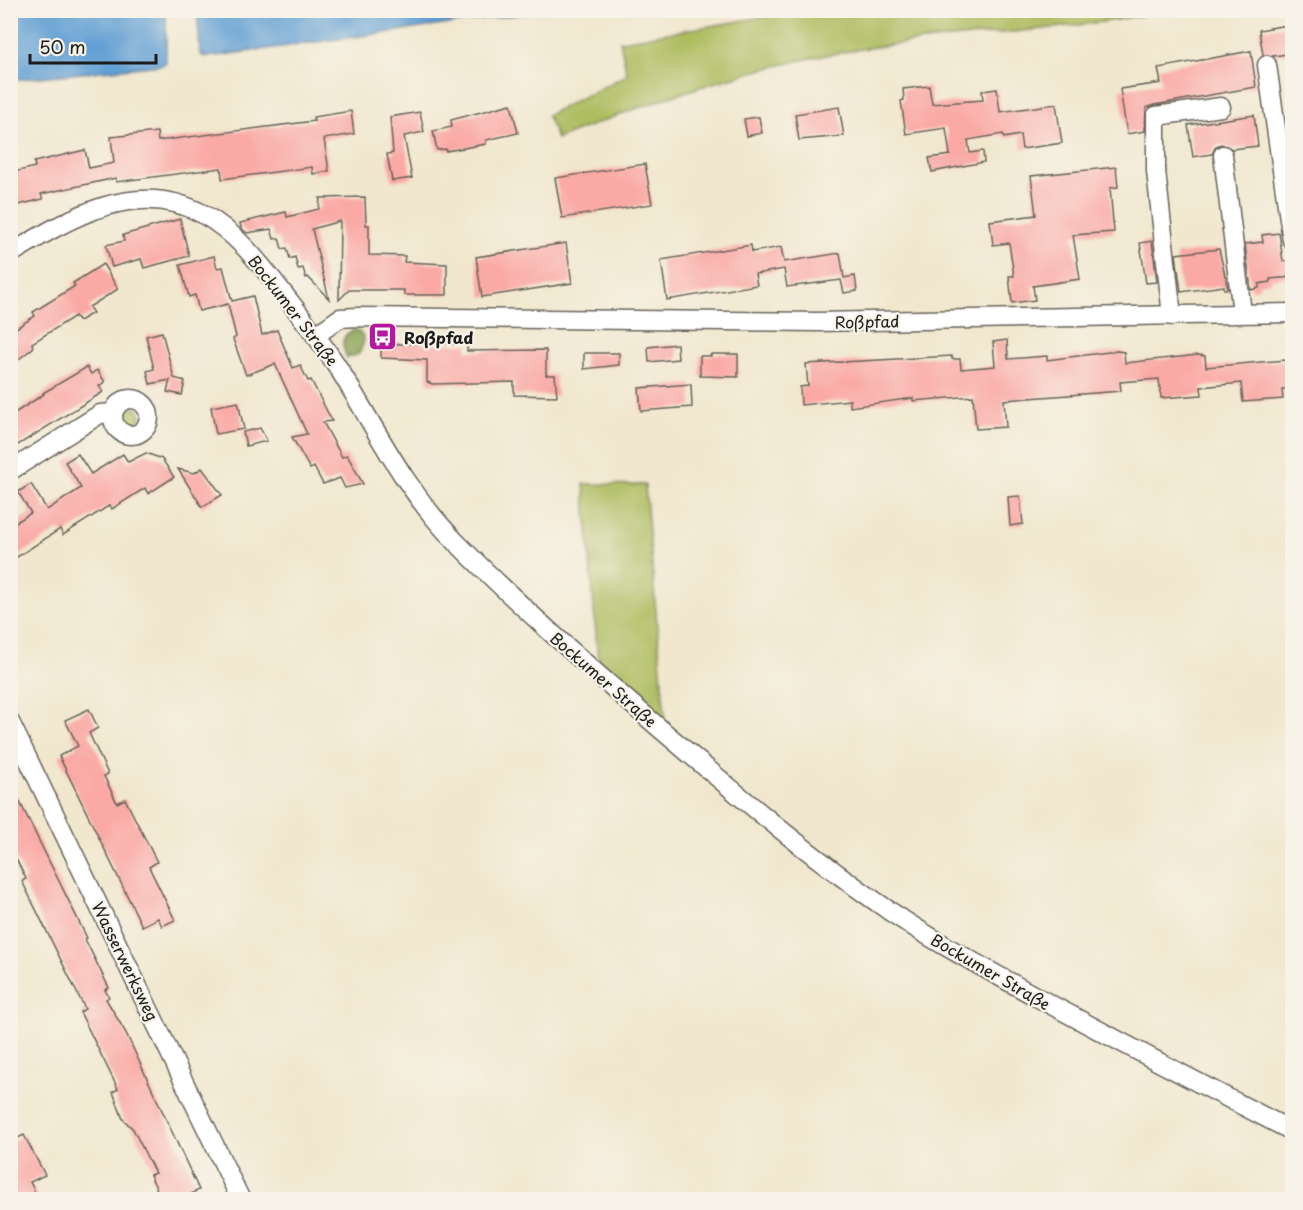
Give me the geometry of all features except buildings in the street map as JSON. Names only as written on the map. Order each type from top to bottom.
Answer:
[{"type":"street","points":[[1267,65],[1293,240]]},
{"type":"street","points":[[1173,316],[1156,171],[1156,116],[1221,107]]},
{"type":"street","points":[[1223,155],[1242,313]]},
{"type":"street","name":"Bockumer Straße","points":[[10,254],[70,218],[97,207],[129,201],[188,206],[229,231],[259,262],[316,335],[402,477],[451,536],[595,671],[739,796],[830,868],[893,913],[958,954],[1293,1131]]},
{"type":"street","name":"Roßpfad","points":[[316,335],[340,318],[357,317],[817,322],[1293,313]]},
{"type":"street","points":[[10,471],[100,414],[113,413]]},
{"type":"street","name":"Wasserwerksweg","points":[[10,722],[241,1200]]},
{"type":"green space","points":[[799,11],[1165,11],[1090,24],[862,49],[784,64],[669,97],[557,139],[547,115],[627,75],[620,41]]},
{"type":"green space","points":[[356,329],[363,336],[364,342],[359,354],[347,358],[343,340],[347,334]]},
{"type":"green space","points":[[131,407],[138,410],[141,417],[138,424],[131,427],[124,424],[121,417],[124,410]]},
{"type":"green space","points":[[584,484],[645,485],[666,728],[599,672]]},
{"type":"water","points":[[11,10],[166,11],[166,62],[162,65],[11,80]]},
{"type":"water","points":[[197,10],[545,11],[208,57],[202,56],[200,51]]},
{"type":"place","name":"Roßpfad","points":[[383,337]]}]
